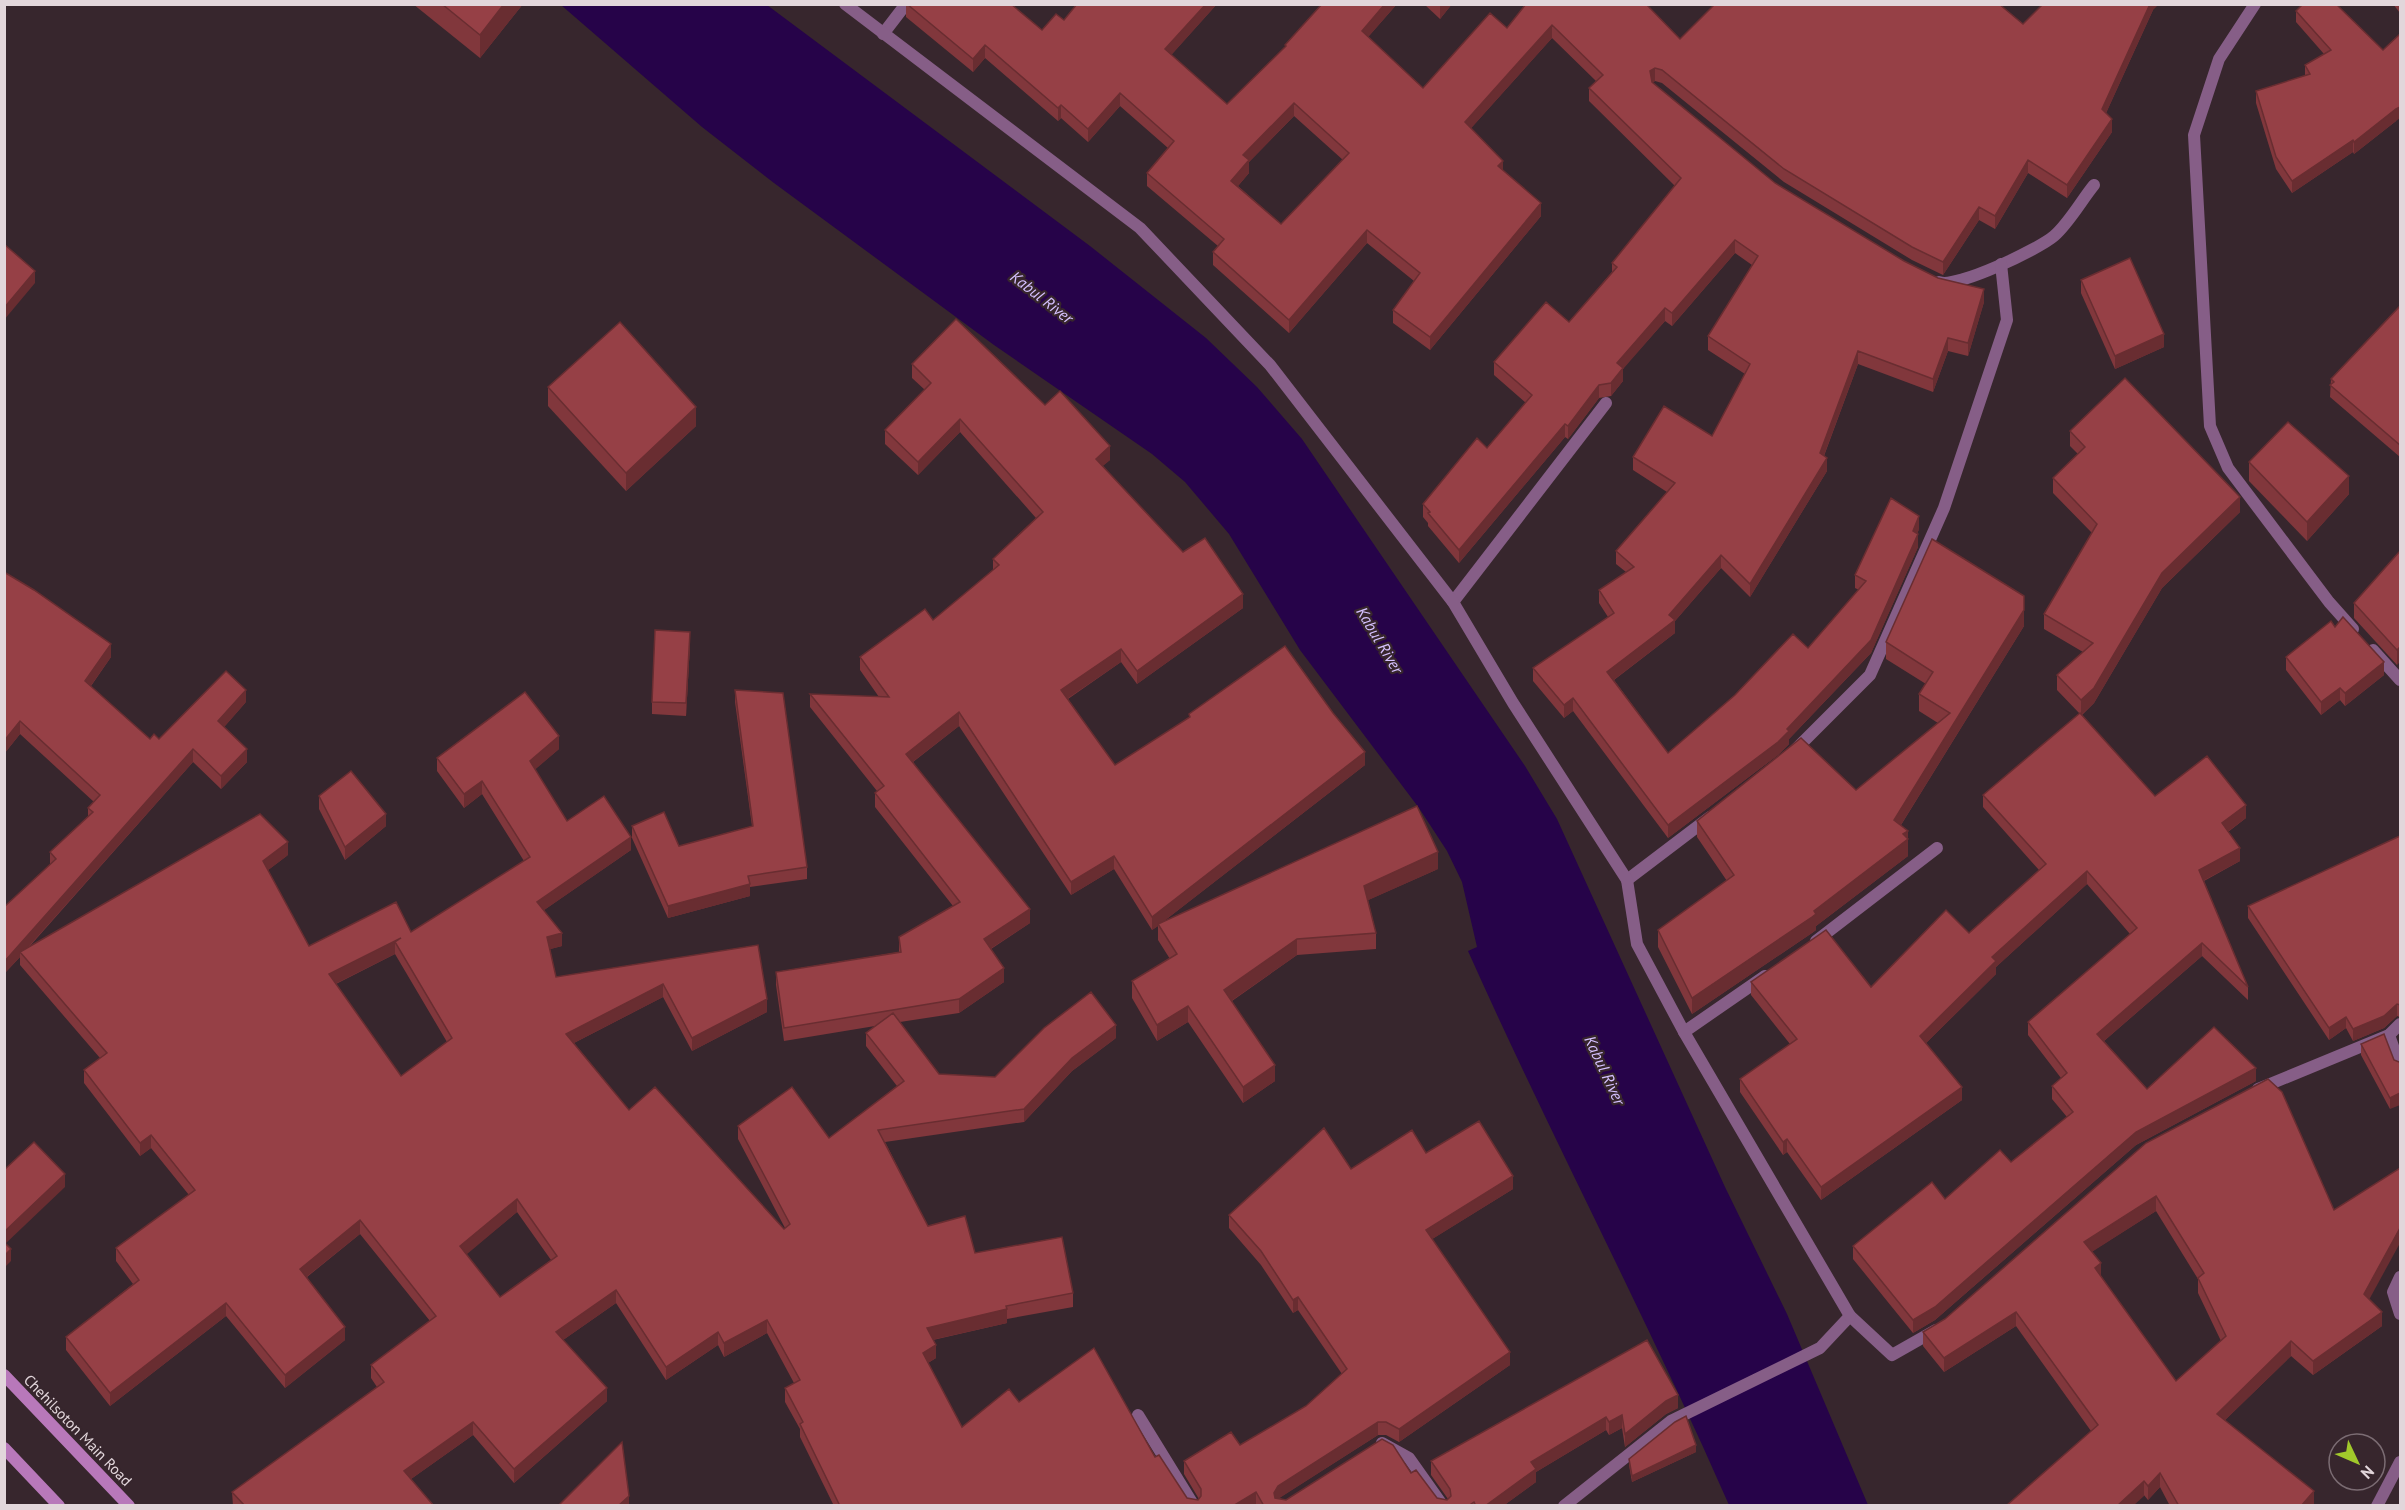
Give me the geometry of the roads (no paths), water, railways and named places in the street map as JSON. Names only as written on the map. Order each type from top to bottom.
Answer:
[{"type":"main road","name":"Chehilsoton Main Road","points":[[4,1375],[129,1506]]},
{"type":"main road","points":[[4,1448],[59,1506]]},
{"type":"street","points":[[845,4],[1140,228],[1270,365],[1453,602],[1513,703],[1627,880],[1637,944],[1684,1032],[1850,1316],[1892,1355],[1948,1320]]},
{"type":"street","points":[[883,34],[906,4]]},
{"type":"street","points":[[2255,4],[2219,59],[2194,135],[2210,426],[2228,468],[2328,602],[2400,680]]},
{"type":"street","points":[[1925,276],[1942,284],[1955,282],[2001,264],[2053,237],[2094,185]]},
{"type":"street","points":[[1783,762],[1870,675],[1935,529],[2007,320],[2001,264]]},
{"type":"street","points":[[1453,602],[1606,403]]},
{"type":"street","points":[[1627,880],[1719,810]]},
{"type":"street","points":[[1808,947],[1937,848]]},
{"type":"street","points":[[1684,1032],[1779,966]]},
{"type":"street","points":[[2245,1096],[2266,1085],[2389,1035],[2400,1024]]},
{"type":"street","points":[[2389,1035],[2400,1066]]},
{"type":"street","points":[[2400,1277],[2393,1292],[2400,1314]]},
{"type":"street","points":[[1564,1506],[1671,1421],[1820,1348],[1850,1316]]},
{"type":"street","points":[[1138,1415],[1194,1506]]},
{"type":"street","points":[[1373,1448],[1382,1442],[1409,1458],[1443,1506]]},
{"type":"street","points":[[2377,1506],[2400,1462]]},
{"type":"water","name":"Kabul River","points":[[561,5],[767,5],[1090,246],[1206,338],[1257,387],[1302,439],[1525,766],[1557,819],[1725,1187],[1787,1314],[1868,1505],[1729,1505],[1468,951],[1477,947],[1462,882],[1447,851],[1419,808],[1300,650],[1229,534],[1185,482],[1152,454],[994,345],[774,183],[702,127]]}]
